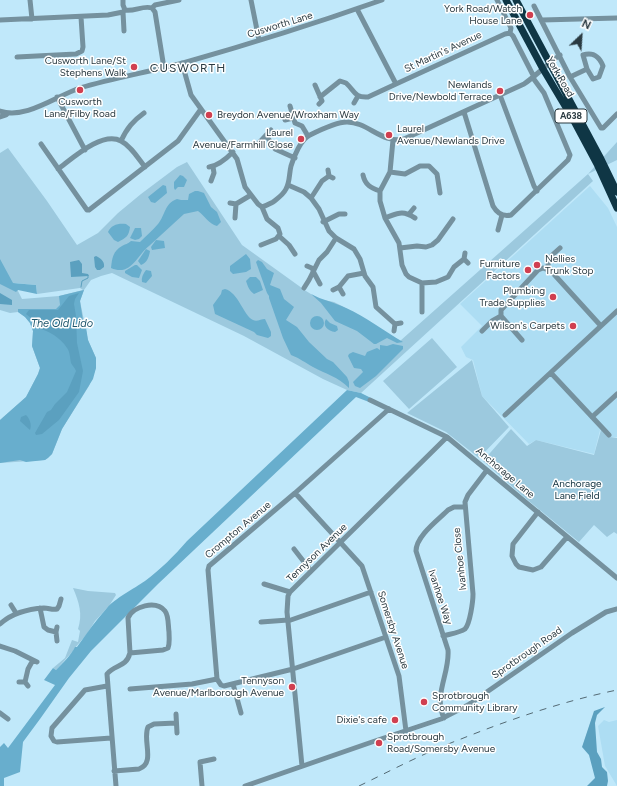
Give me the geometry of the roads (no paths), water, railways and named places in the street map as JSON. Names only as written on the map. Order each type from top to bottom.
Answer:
[{"type":"highway","name":"York Road","points":[[506,0],[543,69],[617,192]]},
{"type":"highway","name":"York Road","points":[[516,0],[599,162]]},
{"type":"highway","name":"York Road","points":[[604,171],[617,208]]},
{"type":"street","points":[[30,0],[32,19]]},
{"type":"street","points":[[123,0],[124,31]]},
{"type":"street","points":[[0,20],[108,15],[148,7],[152,8],[179,0]]},
{"type":"street","points":[[252,0],[259,40]]},
{"type":"street","name":"Cusworth Lane","points":[[164,68],[310,25],[382,0]]},
{"type":"street","points":[[464,112],[494,206],[497,212],[501,215],[511,215],[568,160],[570,155],[544,93],[533,77],[513,36],[510,33],[510,28],[497,0]]},
{"type":"street","points":[[534,6],[570,77],[602,129],[617,114]]},
{"type":"street","points":[[0,111],[16,113],[29,110],[57,97],[89,85],[164,68],[152,8]]},
{"type":"street","name":"St Martin's Avenue","points":[[357,9],[396,84],[510,33]]},
{"type":"street","points":[[17,57],[80,53],[84,48],[81,17]]},
{"type":"street","points":[[542,20],[617,18]]},
{"type":"street","points":[[591,54],[599,57],[603,66],[598,79],[593,79],[588,69],[583,55],[591,54]]},
{"type":"street","points":[[262,207],[278,198],[286,190],[294,158],[302,142],[308,136],[334,124],[352,122],[362,125],[378,135],[393,140],[404,139],[524,84],[543,69],[549,62],[560,55]]},
{"type":"street","points":[[182,63],[189,90],[201,109],[233,152],[239,163],[245,187],[262,207],[267,219],[279,230],[279,236],[295,254]]},
{"type":"street","points":[[570,77],[588,69]]},
{"type":"street","points":[[320,97],[338,82],[343,81],[348,84],[358,96],[368,97],[396,84]]},
{"type":"street","points":[[314,85],[322,101],[319,104]]},
{"type":"street","points":[[354,103],[358,96]]},
{"type":"street","points":[[500,96],[537,191]]},
{"type":"street","points":[[57,97],[85,150]]},
{"type":"street","points":[[290,106],[295,123],[302,126],[308,136]]},
{"type":"street","points":[[41,144],[87,210],[89,210],[178,141],[201,109]]},
{"type":"street","points":[[0,117],[8,113]]},
{"type":"street","points":[[121,141],[128,127],[134,120],[145,113]]},
{"type":"street","points":[[285,120],[293,118]]},
{"type":"street","points":[[257,144],[271,130]]},
{"type":"street","points":[[266,135],[275,149],[294,158]]},
{"type":"street","points":[[58,169],[97,142],[112,139],[121,141],[128,146],[145,167]]},
{"type":"street","points":[[393,140],[390,172],[380,191],[380,201],[385,218],[398,239],[402,265],[406,274],[422,283],[430,284],[446,279],[454,267],[466,258]]},
{"type":"street","points":[[211,181],[214,173],[211,167],[221,162],[233,152]]},
{"type":"street","points":[[429,166],[432,160]]},
{"type":"street","points":[[390,172],[405,174],[420,166],[429,166],[437,174],[440,184],[440,193]]},
{"type":"street","points":[[311,198],[322,181],[330,175]]},
{"type":"street","points":[[363,175],[365,181],[373,188],[380,191]]},
{"type":"street","points":[[358,184],[365,181]]},
{"type":"street","points":[[288,185],[304,192],[311,198],[319,209],[328,231],[336,238],[354,249],[360,259],[364,272],[373,287],[376,307],[395,324]]},
{"type":"street","points":[[230,203],[236,204],[251,195]]},
{"type":"street","points":[[235,218],[236,204]]},
{"type":"street","points":[[409,214],[414,208]]},
{"type":"street","points":[[385,218],[401,212],[409,214],[415,218]]},
{"type":"street","points":[[324,222],[339,214],[346,214]]},
{"type":"street","points":[[498,230],[501,215]]},
{"type":"street","points":[[400,248],[432,246],[452,222],[455,229]]},
{"type":"street","points":[[261,245],[279,236]]},
{"type":"street","points":[[304,288],[319,260],[327,252],[336,238]]},
{"type":"street","points":[[547,268],[550,257],[560,248]]},
{"type":"street","points":[[306,266],[313,270],[320,284]]},
{"type":"street","points":[[522,340],[501,316],[501,310],[538,270],[543,268],[547,268],[551,271],[601,326]]},
{"type":"street","points":[[333,290],[339,287],[348,276],[364,272]]},
{"type":"street","points":[[422,283],[422,312]]},
{"type":"street","points":[[339,287],[343,294]]},
{"type":"street","points":[[416,304],[422,303]]},
{"type":"street","points":[[505,415],[617,311]]},
{"type":"street","points":[[482,331],[492,321],[501,316]]},
{"type":"street","points":[[395,324],[401,323]]},
{"type":"street","points":[[394,331],[395,324]]},
{"type":"street","points":[[551,373],[609,435]]},
{"type":"street","points":[[592,417],[617,394]]},
{"type":"street","name":"Anchorage Lane","points":[[370,400],[447,437],[617,578]]},
{"type":"street","name":"Crompton Avenue","points":[[217,679],[208,568],[389,409]]},
{"type":"street","name":"Tennyson Avenue","points":[[302,766],[287,606],[290,592],[447,437]]},
{"type":"street","points":[[464,507],[466,498],[487,470]]},
{"type":"street","name":"Somersby Avenue","points":[[295,493],[362,566],[399,676],[406,731]]},
{"type":"street","name":"Ivanhoe Way","points":[[444,718],[440,706],[440,689],[448,656],[448,650],[416,547],[419,539],[448,510],[454,507],[464,507]]},
{"type":"street","name":"Ivanhoe Close","points":[[443,636],[463,630],[467,626],[473,598],[464,507]]},
{"type":"street","points":[[538,512],[512,544],[512,556],[519,567],[533,570],[541,567],[567,537]]},
{"type":"street","points":[[294,548],[311,571]]},
{"type":"street","points":[[264,584],[290,592]]},
{"type":"street","points":[[261,622],[288,620],[371,592]]},
{"type":"street","points":[[0,624],[16,613],[25,610],[40,608],[57,609],[61,599]]},
{"type":"street","points":[[11,605],[16,613]]},
{"type":"street","points":[[116,786],[107,686],[108,672],[126,662],[130,653],[128,626],[129,615],[138,607],[156,606],[162,608],[168,615],[170,643],[168,648],[163,650],[130,653]]},
{"type":"street","points":[[40,608],[44,627],[48,630],[56,629],[56,641]]},
{"type":"street","name":"Sprotbrough Road","points":[[245,786],[444,718],[468,705],[572,633],[606,612],[617,608]]},
{"type":"street","points":[[130,689],[192,684],[217,679],[221,685],[224,686],[293,668],[386,637]]},
{"type":"street","points":[[0,646],[15,651],[35,661],[28,669],[24,684]]},
{"type":"street","points":[[233,684],[241,713]]},
{"type":"street","points":[[107,686],[85,690],[52,728],[51,736],[56,742],[112,738]]},
{"type":"street","points":[[0,713],[8,719]]},
{"type":"street","points":[[176,714],[177,734]]},
{"type":"street","points":[[114,771],[143,768],[147,763],[148,758],[146,736],[148,727],[154,724],[176,723]]},
{"type":"street","points":[[202,786],[200,762],[214,759]]},
{"type":"water","points":[[96,256],[104,263],[104,267],[100,270],[97,270],[95,267],[94,257]]},
{"type":"water","points":[[79,260],[82,264],[82,273],[88,274],[89,276],[71,277],[70,262]]},
{"type":"water","points":[[0,293],[12,300],[12,305],[0,304]]},
{"type":"water","name":"The Old Lido","points":[[79,293],[74,304],[77,343],[83,371],[79,392],[59,420],[42,434],[36,435],[35,433],[47,412],[51,410],[67,392],[76,371],[71,363],[69,351],[64,344],[54,335],[37,328],[31,318],[26,314],[29,310],[58,310],[69,296]]},
{"type":"water","points":[[26,415],[29,418],[31,426],[30,430],[20,421],[21,417]]},
{"type":"water","points":[[605,707],[597,715],[595,723],[597,752],[601,759],[602,767],[607,772],[607,786],[587,786],[595,778],[589,755],[582,747],[594,711]]},
{"type":"waterway","points":[[81,287],[82,281],[88,278],[88,276]]},
{"type":"railway","points":[[359,786],[409,761],[499,724],[558,705],[617,690]]},
{"type":"place","name":"York Road/Watch House Lane","points":[[530,15]]},
{"type":"place","name":"Cusworth Lane/St Stephens Walk","points":[[134,67]]},
{"type":"place","name":"Cusworth Lane/Filby Road","points":[[80,90]]},
{"type":"place","name":"Newlands Drive/Newbold Terrace","points":[[500,91]]},
{"type":"place","name":"Breydon Avenue/Wroxham Way","points":[[209,115]]},
{"type":"place","name":"Laurel Avenue/Newlands Drive","points":[[389,135]]},
{"type":"place","name":"Laurel Avenue/Farmhill Close","points":[[301,139]]},
{"type":"place","name":"Nellies Trunk Stop","points":[[537,265]]},
{"type":"place","name":"Furniture Factors","points":[[528,270]]},
{"type":"place","name":"Plumbing Trade Supplies","points":[[553,297]]},
{"type":"place","name":"Wilson's Carpets","points":[[573,326]]},
{"type":"place","name":"Tennyson Avenue/Marlborough Avenue","points":[[292,687]]},
{"type":"place","name":"Sprotbrough Community Library","points":[[424,702]]},
{"type":"place","name":"Dixie's cafe","points":[[395,720]]},
{"type":"place","name":"Sprotbrough Road/Somersby Avenue","points":[[379,743]]},
{"type":"district","name":"CUSWORTH","points":[[188,68]]},
{"type":"park label","name":"Anchorage Lane Field","points":[[577,490]]}]
